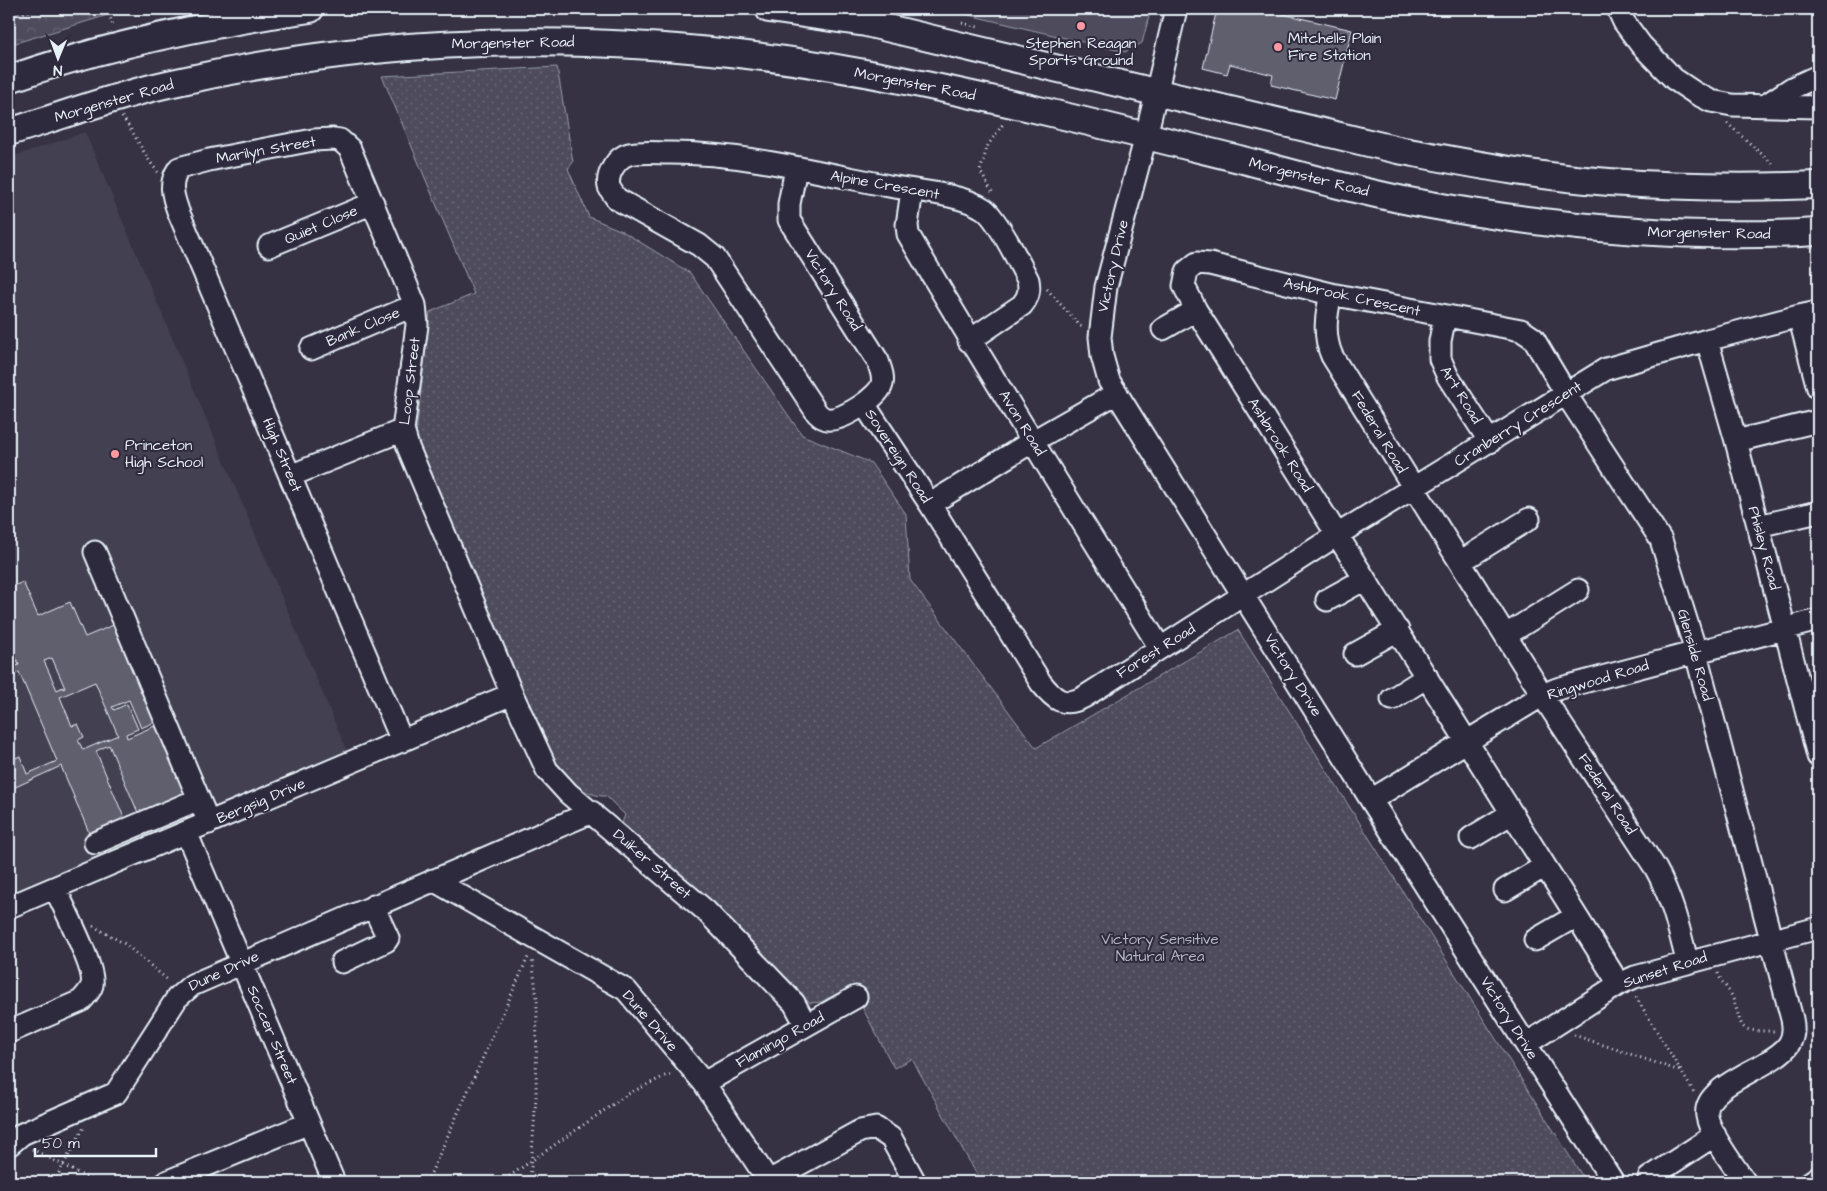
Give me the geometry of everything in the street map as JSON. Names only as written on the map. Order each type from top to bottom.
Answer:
[{"type":"main road","points":[[9,79],[137,41],[214,24],[310,9]]},
{"type":"main road","points":[[769,9],[866,23],[1398,150],[1470,164],[1608,182],[1746,187],[1818,185]]},
{"type":"main road","name":"Morgenster Road","points":[[9,132],[150,88],[284,61],[448,44],[540,41],[668,46],[767,57],[900,79],[1146,136],[1390,197],[1461,211],[1605,229],[1647,232],[1728,235],[1818,232]]},
{"type":"street","name":"Victory Drive","points":[[1176,9],[1146,136],[1106,287],[1101,321],[1102,356],[1110,380],[1371,800],[1613,1182]]},
{"type":"street","points":[[1618,9],[1624,22],[1641,45],[1674,79],[1695,93],[1717,102],[1732,105],[1818,107]]},
{"type":"street","points":[[1766,105],[1792,88],[1818,76]]},
{"type":"street","name":"Marilyn Street","points":[[171,173],[209,160],[313,140],[340,140],[350,149]]},
{"type":"street","name":"Loop Street","points":[[350,149],[415,305],[417,325],[403,430],[408,447],[512,694]]},
{"type":"street","name":"Alpine Crescent","points":[[614,166],[620,158],[628,154],[680,153],[722,155],[945,196],[976,205],[994,218],[1028,280]]},
{"type":"street","name":"Sovereign Road","points":[[614,166],[608,181],[610,189],[617,199],[699,245],[715,258],[817,413],[827,419],[838,419],[864,404],[930,504],[1041,683],[1051,696],[1068,702]]},
{"type":"street","name":"Victory Road","points":[[796,168],[789,204],[790,220],[878,361],[883,381],[880,390],[864,404]]},
{"type":"street","name":"High Street","points":[[171,173],[173,196],[402,741]]},
{"type":"street","name":"Avon Road","points":[[912,191],[907,225],[908,234],[969,341],[1033,441],[1160,648]]},
{"type":"street","name":"Quiet Close","points":[[269,246],[373,203]]},
{"type":"street","name":"Ashbrook Crescent","points":[[1196,310],[1184,286],[1187,271],[1197,263],[1210,264],[1331,294],[1521,330],[1533,338],[1566,393]]},
{"type":"street","points":[[969,341],[1022,306],[1028,297],[1030,289],[1028,280]]},
{"type":"street","name":"Federal Road","points":[[1331,294],[1326,324],[1328,347],[1543,695],[1656,869],[1666,888],[1673,908],[1687,961]]},
{"type":"street","name":"Bank Close","points":[[311,348],[415,305]]},
{"type":"street","points":[[1163,329],[1196,310]]},
{"type":"street","name":"Ashbrook Road","points":[[1196,310],[1619,984]]},
{"type":"street","points":[[1808,314],[1818,388]]},
{"type":"street","name":"Cranberry Crescent","points":[[1244,596],[1337,535],[1606,369],[1808,314]]},
{"type":"street","name":"Art Road","points":[[1445,316],[1440,341],[1440,359],[1448,377],[1490,442]]},
{"type":"street","name":"Phisley Road","points":[[1707,340],[1736,441],[1785,629],[1815,727],[1818,756]]},
{"type":"street","points":[[930,504],[1033,441],[1117,393]]},
{"type":"street","name":"Glenside Road","points":[[1566,393],[1661,540],[1695,652],[1793,1025],[1793,1036],[1784,1050],[1714,1094],[1708,1103]]},
{"type":"street","points":[[1736,441],[1818,421]]},
{"type":"street","points":[[290,476],[403,430]]},
{"type":"street","points":[[1758,526],[1818,512]]},
{"type":"street","points":[[1460,562],[1529,519]]},
{"type":"street","points":[[94,552],[209,823]]},
{"type":"street","points":[[1327,600],[1365,579]]},
{"type":"street","points":[[1506,635],[1578,590]]},
{"type":"street","name":"Forest Road","points":[[1068,702],[1084,697],[1244,596]]},
{"type":"street","name":"Ringwood Road","points":[[1371,800],[1543,695],[1557,689],[1818,620]]},
{"type":"street","points":[[1355,654],[1398,630]]},
{"type":"street","points":[[1392,699],[1427,676]]},
{"type":"street","name":"Bergsig Drive","points":[[9,907],[512,694]]},
{"type":"street","name":"Duiker Street","points":[[512,694],[547,770],[568,793],[706,911],[794,1003],[806,1025]]},
{"type":"street","points":[[95,843],[199,799]]},
{"type":"street","name":"Dune Drive","points":[[15,1140],[116,1093],[181,994],[192,984],[592,812]]},
{"type":"street","points":[[1471,838],[1512,814]]},
{"type":"street","name":"Soccer Street","points":[[186,832],[334,1182]]},
{"type":"street","points":[[1505,890],[1545,866]]},
{"type":"street","name":"Dune Drive","points":[[433,880],[626,990],[700,1078],[768,1182]]},
{"type":"street","points":[[9,1032],[81,1001],[88,994],[92,986],[91,969],[55,888]]},
{"type":"street","points":[[342,962],[386,941],[388,938],[373,906]]},
{"type":"street","points":[[1535,940],[1576,916]]},
{"type":"street","name":"Sunset Road","points":[[1526,1044],[1619,984],[1635,977],[1687,961],[1818,928]]},
{"type":"street","name":"Flamingo Road","points":[[700,1078],[856,998]]},
{"type":"street","points":[[1708,1103],[1706,1115],[1715,1135],[1745,1182]]},
{"type":"street","points":[[166,1182],[309,1123]]},
{"type":"street","points":[[768,1182],[860,1131],[876,1128],[891,1138],[915,1182]]},
{"type":"street","points":[[1649,1178],[1715,1135]]},
{"type":"street","points":[[1811,1182],[1818,1177]]},
{"type":"path","points":[[9,17],[36,9]]},
{"type":"path","points":[[107,9],[113,26]]},
{"type":"path","points":[[1717,102],[1722,116],[1731,128],[1771,164],[1776,166]]},
{"type":"path","points":[[121,116],[133,130],[151,164],[171,173]]},
{"type":"path","points":[[994,218],[995,199],[980,171],[988,145],[1003,124]]},
{"type":"path","points":[[1028,280],[1044,286],[1080,326],[1089,328]]},
{"type":"path","points":[[71,923],[90,924],[125,944],[181,994]]},
{"type":"path","points":[[427,1182],[531,950],[537,1000],[536,1097],[530,1182]]},
{"type":"path","points":[[1718,972],[1720,979],[1731,995],[1739,1021],[1743,1027],[1749,1031],[1778,1031]]},
{"type":"path","points":[[1619,984],[1632,992],[1680,1072],[1696,1094],[1708,1103]]},
{"type":"path","points":[[1559,1023],[1565,1032],[1680,1072]]},
{"type":"path","points":[[501,1182],[628,1094],[666,1076],[700,1078]]},
{"type":"path","points":[[54,1182],[86,1122],[85,1107]]},
{"type":"path","points":[[15,1140],[95,1182]]},
{"type":"shaded area","name":"Princeton High School","points":[[85,132],[347,751],[9,894],[9,158]]},
{"type":"green space","points":[[9,9],[128,9],[9,45]]},
{"type":"green space","name":"Stephen Reagan Sports Ground","points":[[943,9],[1151,9],[1142,43],[1125,52]]},
{"type":"green space","name":"Victory Sensitive Natural Area","points":[[557,67],[573,162],[568,169],[589,217],[622,231],[690,273],[802,435],[871,463],[906,514],[910,580],[1036,748],[1238,630],[1586,1182],[981,1182],[912,1059],[894,1068],[851,986],[821,1002],[810,1003],[798,994],[719,909],[622,823],[625,815],[606,796],[591,793],[577,786],[554,764],[420,448],[416,434],[430,312],[474,294],[382,76]]},
{"type":"building","name":"Mitchells Plain Fire Station","points":[[1217,9],[1284,9],[1283,14],[1352,30],[1335,100],[1271,85],[1273,75],[1230,64],[1227,74],[1203,68]]},
{"type":"building","points":[[23,582],[38,616],[70,602],[85,637],[116,624],[157,721],[141,728],[129,700],[112,707],[114,710],[127,704],[138,729],[126,734],[127,738],[159,724],[189,794],[139,815],[109,745],[96,751],[125,820],[90,835],[61,766],[9,790],[9,761],[20,756],[27,774],[57,761],[19,672],[9,676],[9,669],[19,665],[9,641],[9,588]],"holes":[[[52,658],[65,688],[63,689],[63,687],[57,690],[44,661]],[[95,682],[118,735],[83,750],[78,740],[84,737],[78,724],[72,726],[60,697]]]},
{"type":"place","name":"Stephen Reagan Sports Ground","points":[[1081,26]]},
{"type":"place","name":"Mitchells Plain Fire Station","points":[[1278,47]]},
{"type":"place","name":"Princeton High School","points":[[115,454]]}]
